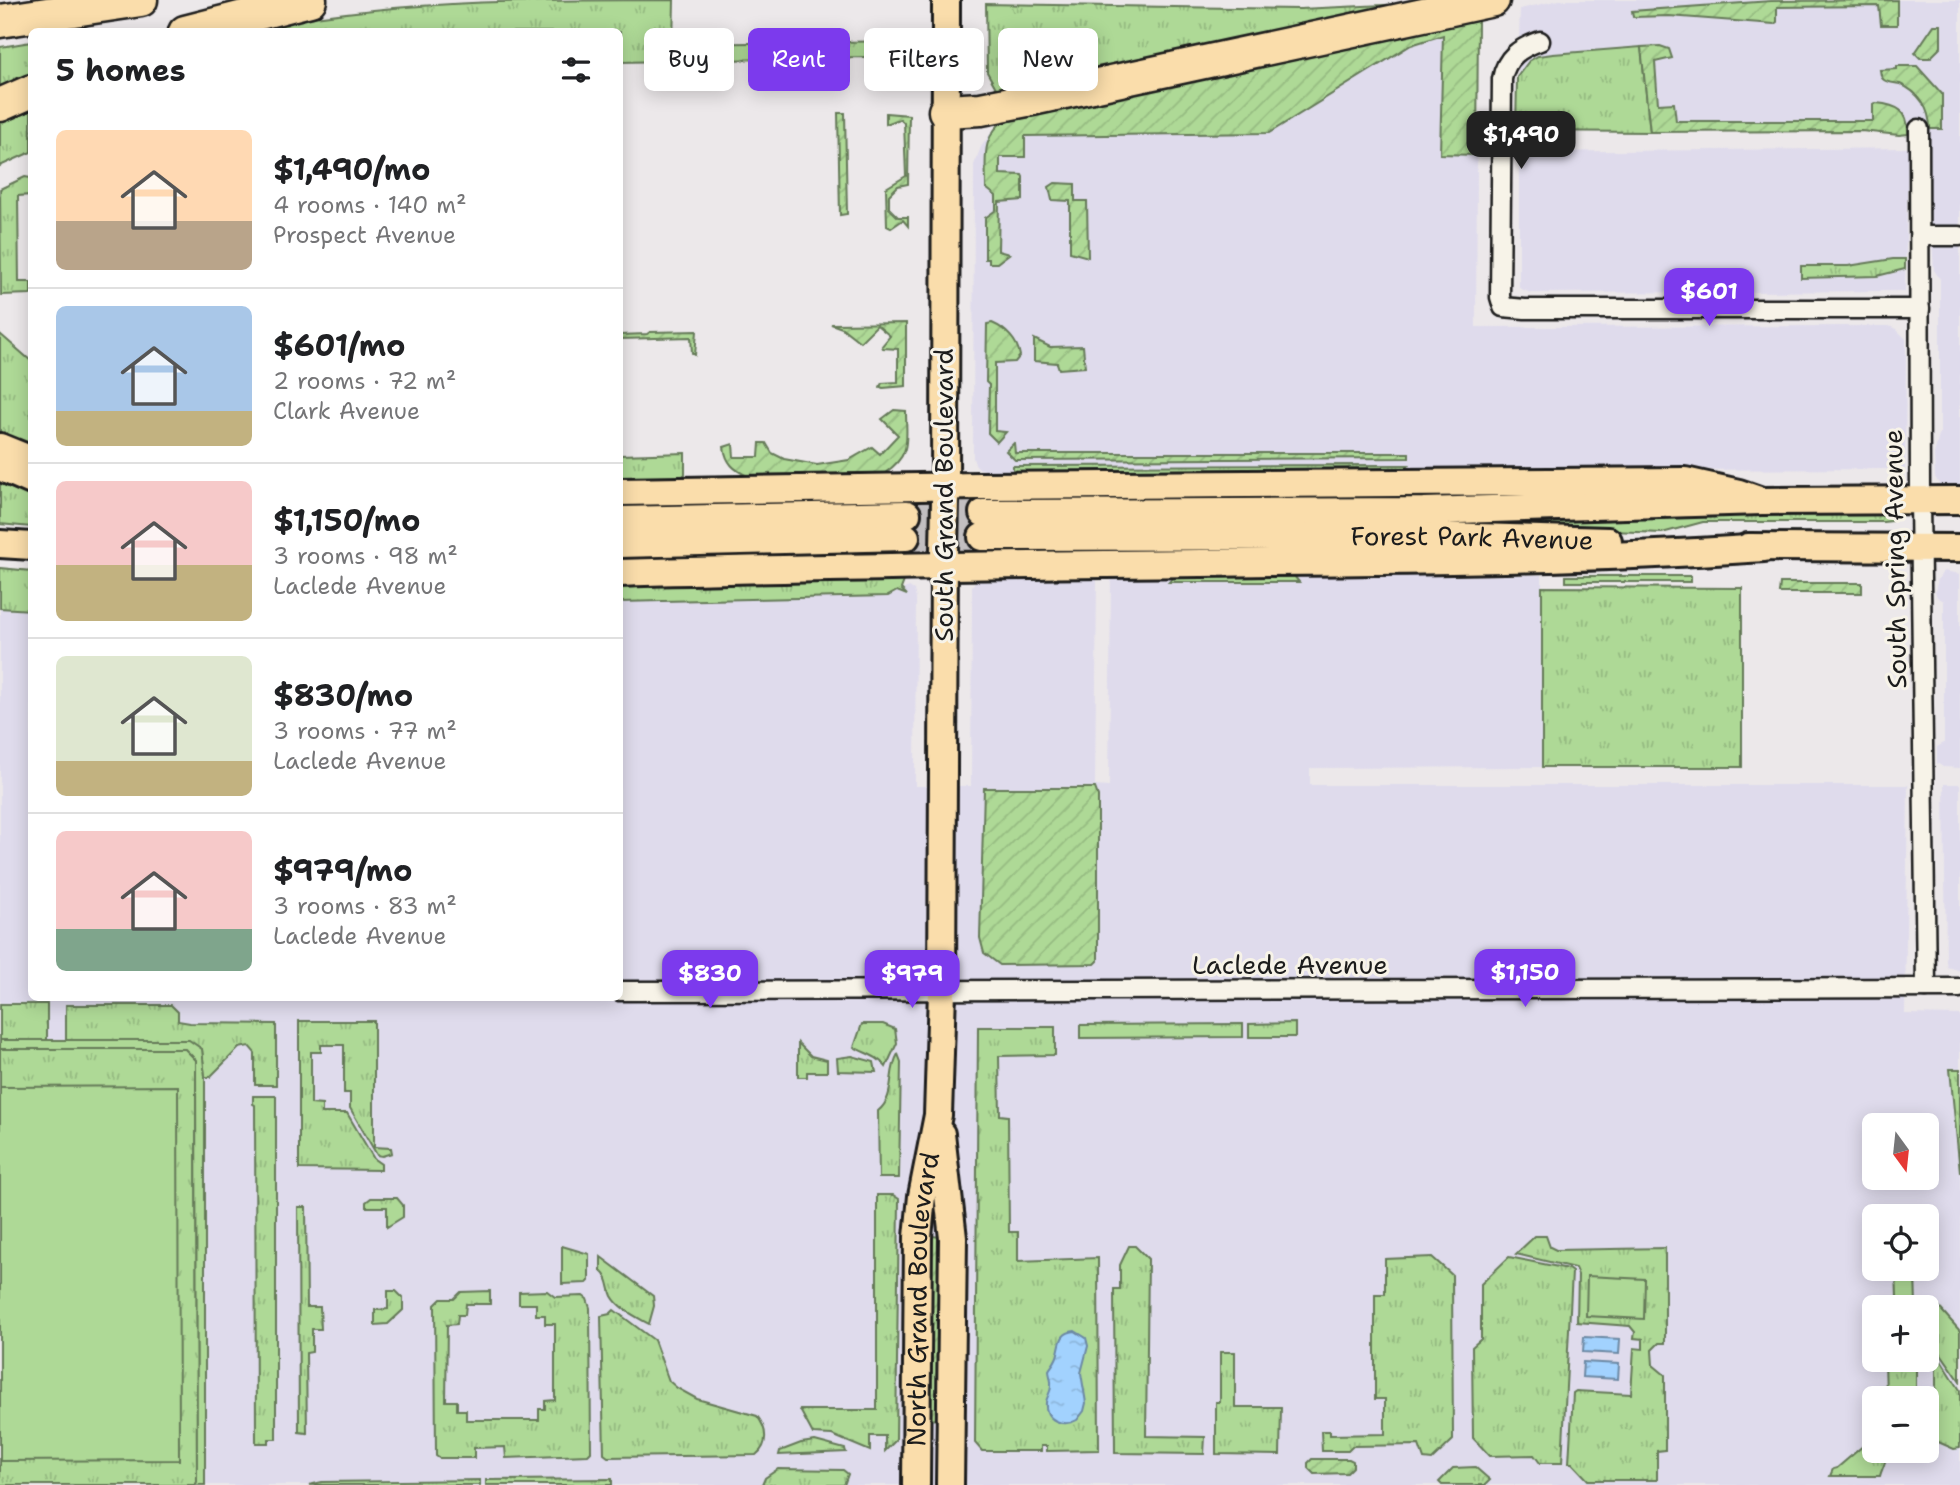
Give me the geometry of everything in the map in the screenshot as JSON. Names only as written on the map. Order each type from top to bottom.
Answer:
[{"type":"highway","points":[[0,21],[141,0]]},
{"type":"highway","points":[[201,28],[310,0]]},
{"type":"highway","points":[[946,111],[1000,106],[1493,0]]},
{"type":"highway","points":[[0,105],[28,93]]},
{"type":"main road","name":"South Grand Boulevard","points":[[942,991],[946,0]]},
{"type":"main road","points":[[0,447],[28,458]]},
{"type":"main road","points":[[0,467],[28,479]]},
{"type":"main road","points":[[623,492],[945,494],[1685,481],[1721,488],[1762,501]]},
{"type":"main road","name":"Forest Park Avenue","points":[[1960,500],[1762,501],[982,525],[1445,536],[1764,548],[1960,548]]},
{"type":"main road","points":[[623,520],[906,526],[623,544]]},
{"type":"main road","points":[[0,544],[28,547]]},
{"type":"main road","points":[[623,573],[775,568],[944,558],[1530,560],[1764,548]]},
{"type":"main road","name":"North Grand Boulevard","points":[[916,1485],[918,1237],[922,1196],[938,1115],[942,991]]},
{"type":"main road","name":"North Grand Boulevard","points":[[938,1115],[950,1194],[953,1238],[950,1485]]},
{"type":"street","points":[[1541,41],[1525,46],[1512,56],[1504,66],[1502,79],[1500,297],[1503,306],[1525,309],[1920,309]]},
{"type":"street","name":"South Spring Avenue","points":[[1919,129],[1926,988]]},
{"type":"street","points":[[1920,236],[1960,236]]},
{"type":"street","name":"Laclede Avenue","points":[[623,991],[1960,988]]},
{"type":"shaded area","points":[[1559,0],[1960,0],[1960,489],[1942,489],[1935,477],[1934,454],[1940,432],[1940,279],[1934,270],[1930,212],[1930,129],[1516,131],[1520,9]]},
{"type":"shaded area","points":[[1478,18],[1476,327],[1889,326],[1906,339],[1905,469],[994,472],[980,469],[975,464],[974,165],[981,147],[996,126]]},
{"type":"shaded area","points":[[1908,148],[1905,291],[1531,293],[1519,288],[1519,152]]},
{"type":"shaded area","points":[[1944,571],[1960,574],[1960,768],[1943,767],[1937,763],[1937,747],[1944,743],[1944,601],[1937,597],[1935,591],[1938,579]]},
{"type":"shaded area","points":[[1542,575],[1542,767],[1310,768],[1310,785],[1908,785],[1905,1014],[1960,1015],[1960,1485],[0,1485],[0,608],[28,610],[28,1001],[623,1001],[623,602],[888,596],[909,587],[914,590],[916,599],[915,786],[971,786],[972,586],[976,580],[988,577],[1097,577],[1095,786],[1109,787],[1111,578]]},
{"type":"shaded area","points":[[1944,784],[1960,784],[1960,971],[1947,967],[1946,961]]},
{"type":"green space","points":[[674,0],[673,28],[644,28],[644,62],[623,62],[623,28],[251,28],[341,13],[507,2]]},
{"type":"green space","points":[[1897,0],[1897,25],[1881,25],[1879,6],[1777,7],[1777,22],[1774,24],[1669,16],[1633,17],[1632,11],[1771,1]]},
{"type":"green space","points":[[986,4],[1300,9],[1405,4],[1098,72],[1098,28],[998,28],[998,89],[987,72]]},
{"type":"green space","points":[[1478,18],[1477,155],[1440,154],[1443,35],[1411,45],[1269,133],[1025,136],[1025,157],[1000,157],[1000,174],[1023,177],[1023,200],[999,202],[998,251],[1009,254],[997,263],[989,263],[989,259],[985,259],[985,218],[996,210],[996,196],[986,188],[986,149],[992,133],[1007,118]]},
{"type":"green space","points":[[1934,25],[1941,25],[1941,47],[1930,58],[1920,58],[1915,53]]},
{"type":"green space","points":[[28,42],[28,79],[0,92],[0,47]]},
{"type":"green space","points":[[850,42],[864,42],[864,57],[850,57]]},
{"type":"green space","points":[[734,43],[748,43],[748,59],[734,60]]},
{"type":"green space","points":[[1660,46],[1669,49],[1672,58],[1655,62],[1658,104],[1674,103],[1676,121],[1873,121],[1873,104],[1876,103],[1890,105],[1901,111],[1907,120],[1908,134],[1861,131],[1650,132],[1641,47]]},
{"type":"green space","points":[[1641,47],[1650,132],[1516,131],[1517,77],[1529,61],[1538,56],[1553,54]]},
{"type":"green space","points":[[1897,66],[1917,66],[1942,94],[1942,129],[1930,129],[1926,108],[1918,96],[1907,87],[1882,78],[1880,70],[1897,69]]},
{"type":"green space","points":[[28,104],[28,153],[0,166],[0,117]]},
{"type":"green space","points":[[838,113],[845,113],[847,214],[840,215]]},
{"type":"green space","points":[[886,113],[909,115],[908,184],[898,186],[889,195],[889,208],[898,217],[908,217],[908,226],[903,220],[891,228],[887,226],[886,188],[906,176],[904,123],[900,119],[886,124]]},
{"type":"green space","points":[[28,178],[28,195],[18,196],[19,282],[28,282],[28,294],[1,295],[0,189]]},
{"type":"green space","points":[[1055,183],[1075,184],[1075,201],[1087,201],[1088,257],[1070,252],[1070,201],[1052,200],[1049,187]]},
{"type":"green space","points":[[1905,259],[1905,269],[1877,276],[1801,278],[1801,266],[1848,266]]},
{"type":"green space","points":[[906,323],[906,386],[883,388],[880,387],[882,383],[898,382],[898,349],[882,346],[890,336],[877,325],[860,342],[842,328],[831,324]]},
{"type":"green space","points":[[992,323],[1010,336],[1017,345],[1020,356],[1015,362],[995,363],[995,431],[1006,432],[997,442],[988,433],[987,324]]},
{"type":"green space","points":[[697,331],[695,355],[692,353],[691,337],[623,339],[623,335]]},
{"type":"green space","points":[[0,334],[28,358],[28,451],[0,440]]},
{"type":"green space","points":[[1034,339],[1050,347],[1083,346],[1085,367],[1059,369],[1057,363],[1034,361]]},
{"type":"green space","points":[[894,410],[906,411],[906,446],[900,460],[885,473],[748,476],[732,465],[725,453],[724,447],[733,444],[734,457],[759,457],[760,443],[766,443],[772,453],[784,459],[817,465],[849,460],[872,447],[880,454],[898,435],[882,419]]},
{"type":"green space","points":[[1014,443],[1015,453],[1409,453],[1409,458],[1015,460],[1006,451]]},
{"type":"green space","points":[[685,453],[685,474],[681,478],[623,481],[623,455]]},
{"type":"green space","points":[[1409,465],[1403,472],[1013,472],[1013,466]]},
{"type":"green space","points":[[0,481],[28,493],[28,527],[0,524]]},
{"type":"green space","points":[[1891,512],[1891,521],[1883,522],[1703,522],[1662,533],[1487,526],[1487,522],[1609,515]]},
{"type":"green space","points":[[0,568],[28,571],[28,610],[0,608]]},
{"type":"green space","points":[[1294,576],[1299,582],[1169,582],[1174,577]]},
{"type":"green space","points":[[1566,576],[1691,576],[1691,582],[1566,582]]},
{"type":"green space","points":[[898,579],[904,581],[901,589],[907,595],[897,591],[888,596],[623,602],[623,584]]},
{"type":"green space","points":[[1780,583],[1862,583],[1862,593],[1779,593]]},
{"type":"green space","points":[[1542,587],[1742,588],[1742,767],[1542,767]]},
{"type":"green space","points":[[984,788],[1095,788],[1098,796],[1098,961],[1095,964],[1000,965],[984,953],[980,938]]},
{"type":"green space","points":[[0,1004],[47,1004],[47,1040],[0,1040]]},
{"type":"green space","points":[[66,1005],[171,1005],[178,1012],[178,1021],[276,1024],[276,1085],[255,1085],[255,1053],[249,1046],[239,1048],[210,1077],[205,1077],[202,1049],[189,1041],[66,1040]]},
{"type":"green space","points":[[299,1021],[374,1021],[374,1147],[391,1148],[392,1153],[377,1155],[350,1108],[350,1093],[344,1093],[344,1045],[321,1045],[321,1052],[311,1052],[311,1104],[322,1105],[322,1113],[347,1113],[374,1159],[381,1164],[381,1170],[299,1169]]},
{"type":"green space","points":[[1295,1023],[1295,1037],[1249,1037],[1249,1024]]},
{"type":"green space","points":[[862,1024],[883,1024],[895,1029],[897,1043],[886,1067],[875,1057],[854,1047]]},
{"type":"green space","points":[[1243,1024],[1243,1037],[1080,1038],[1080,1025]]},
{"type":"green space","points":[[978,1027],[1055,1027],[1055,1055],[999,1056],[1000,1115],[1008,1116],[1009,1232],[1018,1232],[1018,1261],[1098,1258],[1099,1450],[1047,1451],[1047,1446],[1041,1446],[1041,1451],[982,1451],[975,1443]]},
{"type":"green space","points":[[0,1040],[189,1040],[202,1049],[205,1077],[205,1485],[195,1485],[196,1060],[185,1049],[0,1049]]},
{"type":"green space","points":[[798,1043],[811,1056],[827,1060],[827,1072],[807,1072],[807,1077],[798,1077]]},
{"type":"green space","points":[[0,1049],[185,1049],[196,1060],[195,1485],[0,1485]]},
{"type":"green space","points":[[898,1054],[901,1062],[899,1178],[879,1178],[878,1111],[887,1099]]},
{"type":"green space","points":[[852,1056],[874,1062],[876,1072],[838,1071],[837,1058]]},
{"type":"green space","points":[[1950,1069],[1960,1069],[1960,1172]]},
{"type":"green space","points":[[178,1086],[179,1460],[0,1461],[0,1087]]},
{"type":"green space","points":[[253,1096],[276,1096],[276,1439],[269,1439],[269,1443],[256,1443]]},
{"type":"green space","points":[[877,1195],[893,1195],[899,1199],[896,1440],[885,1451],[885,1436],[870,1436],[870,1451],[832,1435],[813,1434],[800,1410],[877,1410]]},
{"type":"green space","points":[[371,1198],[397,1198],[403,1205],[403,1217],[387,1227],[387,1207],[366,1207],[366,1202]]},
{"type":"green space","points":[[298,1207],[306,1207],[307,1307],[320,1307],[321,1329],[312,1329],[312,1352],[306,1353],[307,1433],[299,1432]]},
{"type":"green space","points":[[932,1236],[941,1237],[941,1420],[928,1419]]},
{"type":"green space","points":[[1535,1236],[1546,1236],[1550,1247],[1556,1250],[1665,1248],[1665,1343],[1659,1343],[1652,1350],[1653,1365],[1665,1375],[1665,1450],[1657,1451],[1657,1480],[1588,1480],[1569,1463],[1573,1393],[1631,1394],[1634,1348],[1643,1349],[1643,1339],[1634,1338],[1635,1332],[1630,1326],[1577,1322],[1578,1275],[1575,1268],[1516,1254]]},
{"type":"green space","points":[[562,1246],[589,1254],[587,1283],[562,1284]]},
{"type":"green space","points":[[1129,1246],[1135,1246],[1148,1259],[1146,1436],[1205,1437],[1204,1454],[1115,1453],[1114,1289],[1120,1289],[1120,1265]]},
{"type":"green space","points":[[601,1257],[653,1296],[654,1306],[649,1324],[615,1301],[601,1271]]},
{"type":"green space","points":[[1432,1257],[1452,1275],[1453,1440],[1432,1460],[1424,1459],[1419,1445],[1353,1446],[1348,1451],[1322,1451],[1321,1431],[1330,1431],[1330,1435],[1385,1434],[1385,1399],[1375,1399],[1375,1294],[1385,1294],[1385,1259]]},
{"type":"green space","points":[[1509,1257],[1572,1272],[1562,1463],[1540,1463],[1534,1455],[1490,1456],[1473,1438],[1472,1347],[1481,1339],[1481,1284]]},
{"type":"green space","points":[[1587,1276],[1645,1279],[1644,1319],[1586,1316]]},
{"type":"green space","points":[[1896,1281],[1915,1281],[1916,1295],[1897,1295]]},
{"type":"green space","points":[[388,1291],[396,1291],[403,1298],[403,1310],[388,1324],[375,1325],[375,1310],[388,1309]]},
{"type":"green space","points":[[490,1291],[490,1304],[466,1304],[465,1315],[458,1315],[457,1324],[447,1325],[446,1401],[457,1401],[457,1410],[466,1410],[466,1420],[539,1420],[539,1409],[545,1409],[545,1401],[555,1400],[555,1324],[545,1324],[545,1315],[536,1315],[536,1304],[519,1304],[519,1292],[547,1291],[555,1297],[583,1296],[590,1308],[591,1452],[588,1455],[506,1458],[505,1447],[474,1448],[474,1458],[436,1456],[435,1305],[441,1299],[454,1299],[461,1292]]},
{"type":"green space","points":[[1939,1307],[1960,1331],[1960,1381],[1939,1351]]},
{"type":"green space","points":[[614,1310],[654,1340],[669,1381],[677,1388],[697,1399],[757,1416],[765,1436],[760,1451],[756,1455],[608,1457],[604,1454],[601,1316]]},
{"type":"green space","points":[[1220,1352],[1235,1352],[1235,1407],[1281,1407],[1280,1455],[1216,1454]]},
{"type":"green space","points":[[1939,1357],[1960,1390],[1960,1448],[1954,1449],[1939,1442],[1939,1386],[1936,1386]]},
{"type":"green space","points":[[1885,1372],[1916,1372],[1916,1386],[1886,1386]]},
{"type":"green space","points":[[815,1441],[845,1449],[846,1452],[779,1455],[780,1451]]},
{"type":"green space","points":[[1862,1447],[1862,1463],[1885,1463],[1880,1476],[1830,1476],[1833,1469]]},
{"type":"green space","points":[[1312,1459],[1349,1459],[1353,1461],[1353,1467],[1347,1473],[1314,1474],[1308,1468]]},
{"type":"green space","points":[[1475,1467],[1490,1480],[1485,1485],[1442,1485],[1439,1482],[1453,1468]]},
{"type":"green space","points":[[778,1469],[843,1470],[848,1474],[844,1485],[762,1485],[765,1478]]},
{"type":"green space","points":[[612,1479],[612,1485],[486,1485],[486,1480]]},
{"type":"green space","points":[[480,1480],[480,1485],[309,1485],[322,1482]]},
{"type":"water","points":[[1075,1331],[1086,1338],[1088,1346],[1081,1373],[1086,1403],[1077,1420],[1061,1423],[1051,1418],[1046,1408],[1051,1384],[1049,1370],[1057,1358],[1062,1338]]},
{"type":"water","points":[[1584,1337],[1620,1339],[1619,1354],[1583,1352]]},
{"type":"water","points":[[1583,1362],[1619,1364],[1618,1379],[1582,1377]]},
{"type":"tunnel","points":[[907,514],[983,513]]},
{"type":"tunnel","points":[[906,537],[982,537]]}]
